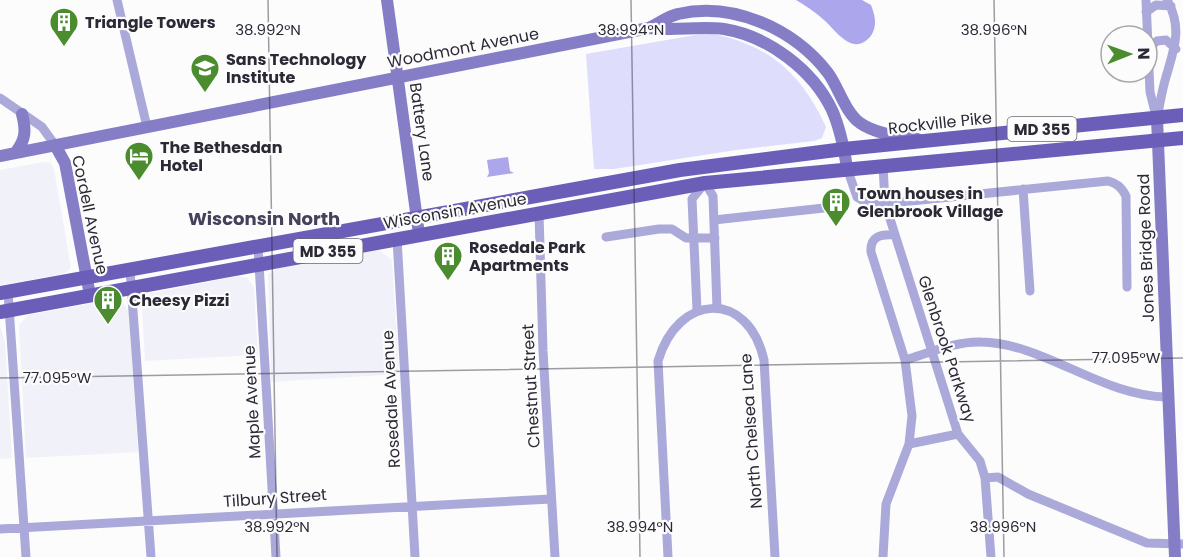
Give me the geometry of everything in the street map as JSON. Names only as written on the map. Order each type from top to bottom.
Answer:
[{"type":"main road","name":"Rockville Pike","points":[[844,148],[1183,115]]},
{"type":"main road","name":"MD 355","points":[[847,168],[1183,138]]},
{"type":"main road","name":"Wisconsin Avenue","points":[[4,293],[537,194],[703,167],[844,148]]},
{"type":"main road","points":[[703,167],[705,183]]},
{"type":"main road","name":"Wisconsin Avenue","points":[[5,311],[705,183],[847,168]]},
{"type":"main road","points":[[537,194],[539,213]]},
{"type":"street","points":[[117,0],[147,127]]},
{"type":"street","name":"Battery Lane","points":[[387,0],[419,234]]},
{"type":"street","points":[[1146,0],[1147,24]]},
{"type":"street","points":[[1146,12],[1156,5],[1169,3],[1176,30],[1176,49],[1166,75],[1157,118]]},
{"type":"street","name":"Woodmont Avenue","points":[[649,28],[675,14],[688,12],[734,14],[758,21],[778,30],[811,54],[831,77],[860,123],[882,133],[927,141]]},
{"type":"street","name":"Woodmont Avenue","points":[[0,156],[649,28],[724,29],[755,38],[776,49],[823,94],[837,122],[847,168]]},
{"type":"street","points":[[1159,41],[1166,40],[1176,49]]},
{"type":"street","points":[[1150,84],[1157,118]]},
{"type":"street","name":"Cordell Avenue","points":[[0,98],[42,127],[65,163],[90,295]]},
{"type":"street","points":[[16,152],[24,141],[22,114]]},
{"type":"street","name":"Jones Bridge Road","points":[[1157,118],[1167,397],[1178,548]]},
{"type":"street","name":"Glenbrook Parkway","points":[[883,165],[885,203],[894,236],[958,434],[980,462],[986,478]]},
{"type":"street","points":[[847,168],[853,190],[862,202],[871,205],[1108,181],[1120,186],[1126,196],[1127,287]]},
{"type":"street","points":[[668,557],[658,362],[663,344],[674,327],[697,310],[717,308],[713,196],[705,183],[692,199],[697,310]]},
{"type":"street","points":[[1023,189],[1030,291]]},
{"type":"street","points":[[714,220],[834,207]]},
{"type":"street","name":"Chestnut Street","points":[[539,213],[543,351],[555,557]]},
{"type":"street","points":[[606,237],[672,229],[682,237],[715,238]]},
{"type":"street","points":[[883,557],[886,504],[909,444],[912,416],[905,360],[871,244],[881,235],[894,236]]},
{"type":"street","name":"Rosedale Avenue","points":[[397,238],[415,557]]},
{"type":"street","name":"Maple Avenue","points":[[258,246],[276,557]]},
{"type":"street","points":[[130,270],[151,557]]},
{"type":"street","points":[[4,293],[26,557]]},
{"type":"street","name":"North Chelsea Lane","points":[[717,308],[733,313],[750,327],[761,347],[774,557]]},
{"type":"street","points":[[905,360],[969,342],[999,344],[1130,392],[1167,397]]},
{"type":"street","points":[[909,444],[958,434]]},
{"type":"street","points":[[991,557],[986,478],[998,477],[1028,494],[1147,543],[1178,548]]},
{"type":"street","name":"Tilbury Street","points":[[0,529],[551,499]]},
{"type":"shaded area","points":[[796,0],[862,0],[871,5],[875,21],[873,33],[863,42],[851,43],[817,14]]},
{"type":"shaded area","points":[[707,33],[747,44],[780,63],[805,91],[816,108],[826,127],[822,138],[614,169],[594,169],[586,54]]},
{"type":"shaded area","points":[[508,157],[510,171],[514,173],[487,177],[489,173],[487,160]]},
{"type":"shaded area","points":[[44,162],[51,163],[54,169],[71,268],[63,274],[0,285],[0,170]]},
{"type":"shaded area","points":[[379,250],[392,260],[399,374],[271,382],[268,274],[277,269]]},
{"type":"shaded area","points":[[238,276],[248,278],[254,288],[258,355],[145,361],[142,305],[148,294]]},
{"type":"shaded area","points":[[110,300],[123,303],[129,312],[138,452],[26,458],[19,325],[28,315]]},
{"type":"shaded area","points":[[0,326],[5,342],[12,458],[0,459]]},
{"type":"place","name":"Triangle Towers","points":[[64,48]]},
{"type":"place","name":"Sans Technology Institute","points":[[205,94]]},
{"type":"place","name":"The Bethesdan Hotel","points":[[139,182]]},
{"type":"place","name":"Town houses in Glenbrook Village","points":[[836,228]]},
{"type":"place","name":"Rosedale Park Apartments","points":[[448,282]]},
{"type":"place","name":"Cheesy Pizzi","points":[[108,326]]},
{"type":"district","name":"Wisconsin North","points":[[264,218]]}]
